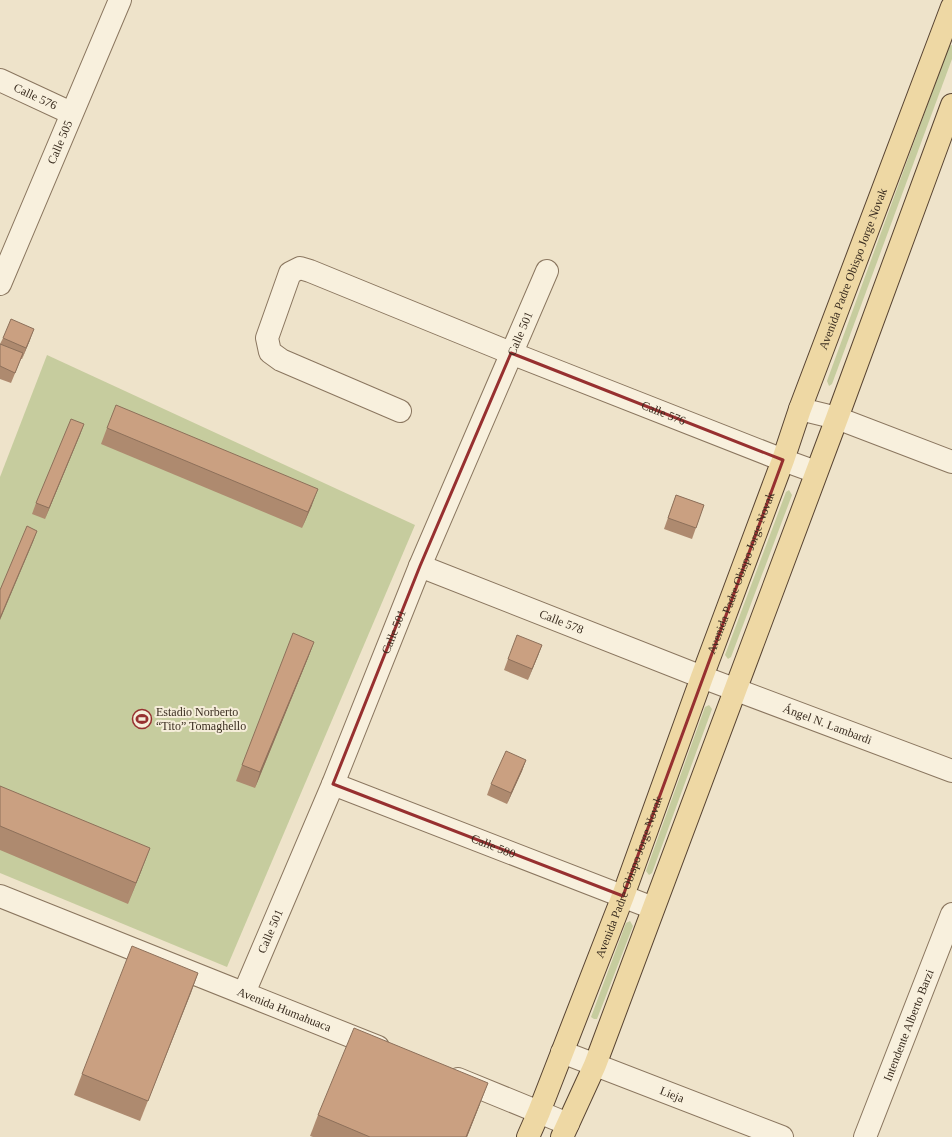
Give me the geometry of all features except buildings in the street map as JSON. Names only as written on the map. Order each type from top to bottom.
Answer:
[{"type":"main road","name":"Avenida Padre Obispo Jorge Novak","points":[[528,1137],[623,896],[783,460],[800,409],[952,10]]},
{"type":"main road","points":[[565,1130],[595,1065],[837,418],[952,105]]},
{"type":"street","name":"Calle 505","points":[[0,284],[120,0]]},
{"type":"street","name":"Calle 576","points":[[0,80],[72,113]]},
{"type":"street","name":"Calle 576","points":[[400,411],[281,360],[270,352],[267,338],[290,273],[300,268],[310,271],[512,353],[816,472]]},
{"type":"street","name":"Calle 501","points":[[244,994],[333,784],[420,566],[547,271]]},
{"type":"street","points":[[800,409],[837,418],[952,462]]},
{"type":"street","name":"Calle 578","points":[[420,566],[702,678]]},
{"type":"street","name":"Ángel N. Lambardi","points":[[702,678],[952,771]]},
{"type":"street","name":"Calle 580","points":[[333,784],[653,908]]},
{"type":"street","name":"Avenida Humahuaca","points":[[0,896],[399,1056]]},
{"type":"street","name":"Intendente Alberto Barzi","points":[[865,1137],[952,914]]},
{"type":"street","name":"Lieja","points":[[562,1052],[782,1137]]},
{"type":"street","points":[[443,1073],[539,1112],[565,1130]]},
{"type":"highlighted area","points":[[511,353],[783,460],[623,896],[333,784],[420,566]]},
{"type":"green space","points":[[952,45],[952,59],[832,384],[829,386],[827,381],[949,46]]},
{"type":"green space","name":"Estadio Norberto “Tito” Tomaghello","points":[[47,355],[415,525],[227,967],[0,873],[0,477]]},
{"type":"green space","points":[[789,490],[792,495],[731,657],[728,659],[725,655],[786,492]]},
{"type":"green space","points":[[709,705],[712,709],[652,873],[649,875],[646,871],[705,707]]},
{"type":"green space","points":[[630,921],[633,926],[597,1019],[594,1019],[591,1017],[626,923]]},
{"type":"place","name":"Estadio Norberto “Tito” Tomaghello","points":[[142,719]]}]
